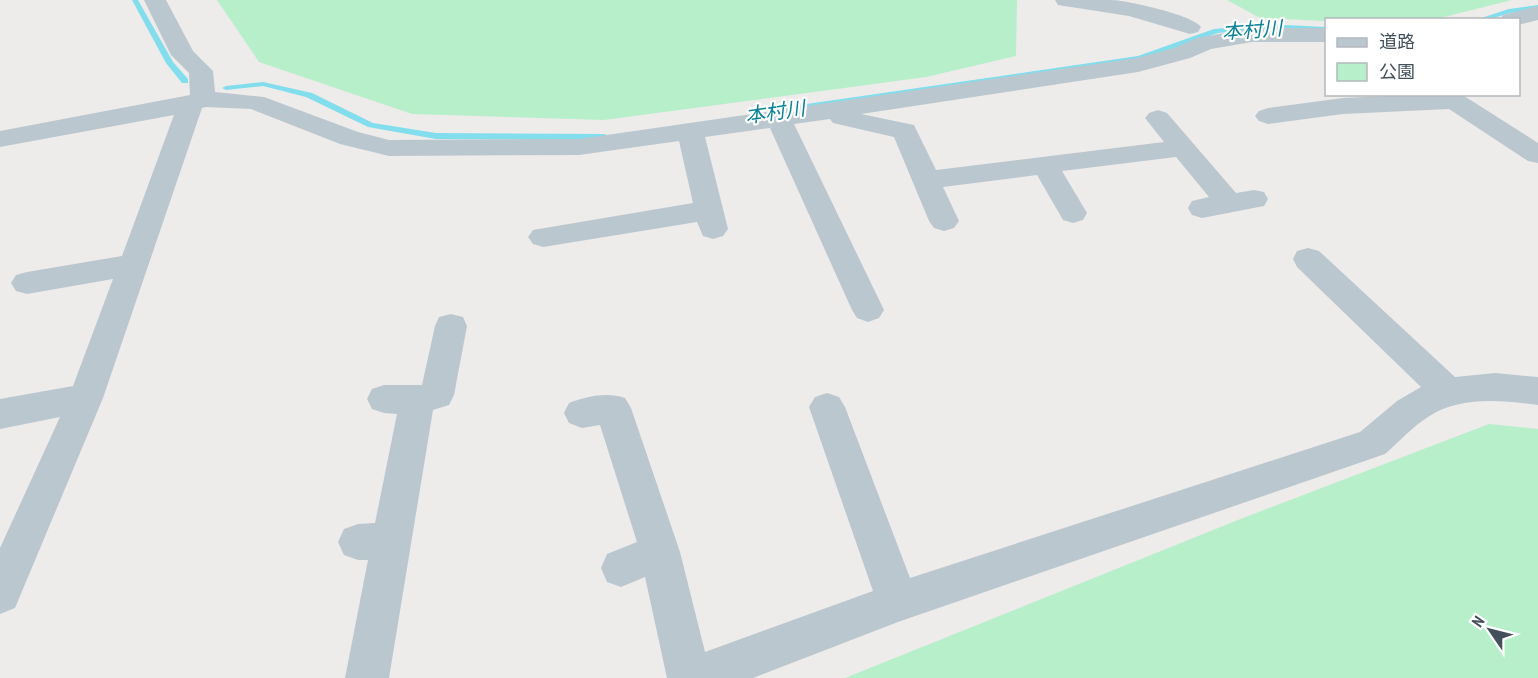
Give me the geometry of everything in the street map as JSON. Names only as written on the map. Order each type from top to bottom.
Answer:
[{"type":"street","points":[[0,594],[86,398],[133,265],[197,101],[201,71],[183,55],[155,0]]},
{"type":"street","points":[[1066,0],[1108,4],[1146,12],[1198,35],[1325,35]]},
{"type":"street","points":[[1176,0],[1198,35]]},
{"type":"street","points":[[1519,18],[1538,13]]},
{"type":"street","points":[[0,139],[197,101],[255,102],[349,138],[389,148],[579,147],[1138,65],[1182,52],[1198,35]]},
{"type":"street","points":[[1268,116],[1343,105],[1448,98],[1538,155]]},
{"type":"street","points":[[838,110],[842,118],[905,131],[944,221]]},
{"type":"street","points":[[1157,118],[1228,204]]},
{"type":"street","points":[[778,119],[868,310]]},
{"type":"street","points":[[542,235],[711,219],[690,131]]},
{"type":"street","points":[[926,180],[1181,148]]},
{"type":"street","points":[[1046,165],[1073,213]]},
{"type":"street","points":[[1308,259],[1447,392]]},
{"type":"street","points":[[27,283],[133,265]]},
{"type":"street","points":[[368,678],[375,541],[400,399],[437,395],[451,326]]},
{"type":"street","points":[[695,678],[898,602],[1372,443],[1422,402],[1447,392],[1511,386],[1538,391]]},
{"type":"street","points":[[0,414],[86,398]]},
{"type":"street","points":[[827,406],[898,602]]},
{"type":"street","points":[[582,414],[613,408],[660,552],[689,678]]},
{"type":"street","points":[[621,568],[660,552]]},
{"type":"green space","points":[[217,0],[1017,0],[1016,56],[926,77],[604,120],[412,114],[259,62]]},
{"type":"green space","points":[[1227,0],[1512,0],[1440,18],[1325,18],[1325,21],[1260,18]]},
{"type":"green space","points":[[1489,424],[1538,429],[1538,678],[845,678],[1243,518]]},
{"type":"waterway","name":"本村川","points":[[135,0],[170,63],[185,81]]},
{"type":"waterway","name":"本村川","points":[[1485,18],[1509,11],[1538,7]]},
{"type":"waterway","name":"本村川","points":[[772,111],[1139,58],[1217,31],[1266,26],[1325,29]]},
{"type":"waterway","name":"本村川","points":[[226,88],[263,84],[309,95],[371,125],[436,136],[605,137]]}]
